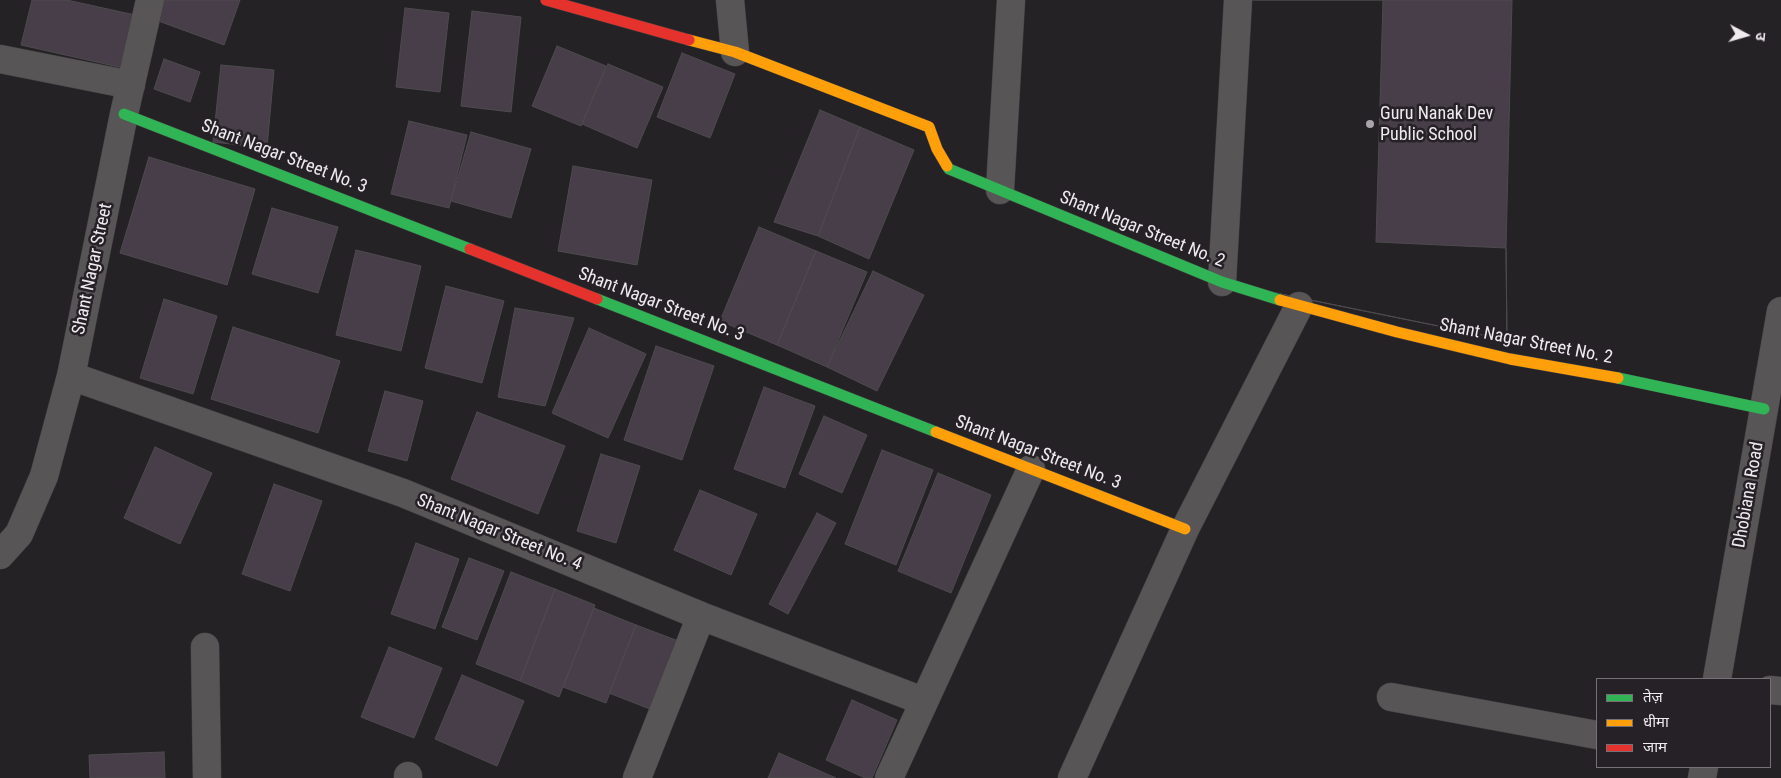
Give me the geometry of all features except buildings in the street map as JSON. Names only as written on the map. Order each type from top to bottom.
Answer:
[{"type":"street","name":"Shant Nagar Street","points":[[0,555],[10,530],[44,476],[71,376],[130,85],[150,0]]},
{"type":"street","name":"Shant Nagar Street No. 2","points":[[546,0],[734,52],[928,127],[937,149],[949,169],[1222,282],[1299,306],[1510,360],[1635,381],[1764,409]]},
{"type":"street","points":[[730,0],[734,52]]},
{"type":"street","points":[[1000,190],[1011,0]]},
{"type":"street","points":[[1222,282],[1238,0]]},
{"type":"street","points":[[0,59],[130,85]]},
{"type":"street","name":"Shant Nagar Street No. 3","points":[[124,114],[1185,529]]},
{"type":"street","points":[[1072,778],[1185,529],[1299,306]]},
{"type":"street","name":"Dhobiana Road","points":[[1717,678],[1764,409],[1777,358],[1781,311]]},
{"type":"street","name":"Shant Nagar Street No. 4","points":[[71,376],[403,493],[701,616],[922,701]]},
{"type":"street","points":[[889,778],[922,701],[1031,469]]},
{"type":"street","points":[[637,778],[701,616]]},
{"type":"street","points":[[205,647],[207,778]]},
{"type":"street","points":[[1391,697],[1596,735]]},
{"type":"traffic: fast","points":[[124,114],[470,249]]},
{"type":"traffic: fast","points":[[947,166],[949,169],[1222,282],[1280,300]]},
{"type":"traffic: fast","points":[[597,299],[936,432]]},
{"type":"traffic: fast","points":[[1618,378],[1764,409]]},
{"type":"traffic: slow","points":[[689,40],[735,52],[929,127],[937,149],[947,166]]},
{"type":"traffic: slow","points":[[1280,300],[1397,332],[1510,359],[1618,378]]},
{"type":"traffic: slow","points":[[936,432],[1185,529]]},
{"type":"traffic: jam","points":[[546,0],[689,40]]},
{"type":"traffic: jam","points":[[470,249],[597,299]]},
{"type":"place","name":"Guru Nanak Dev Public School","points":[[1370,124]]}]
